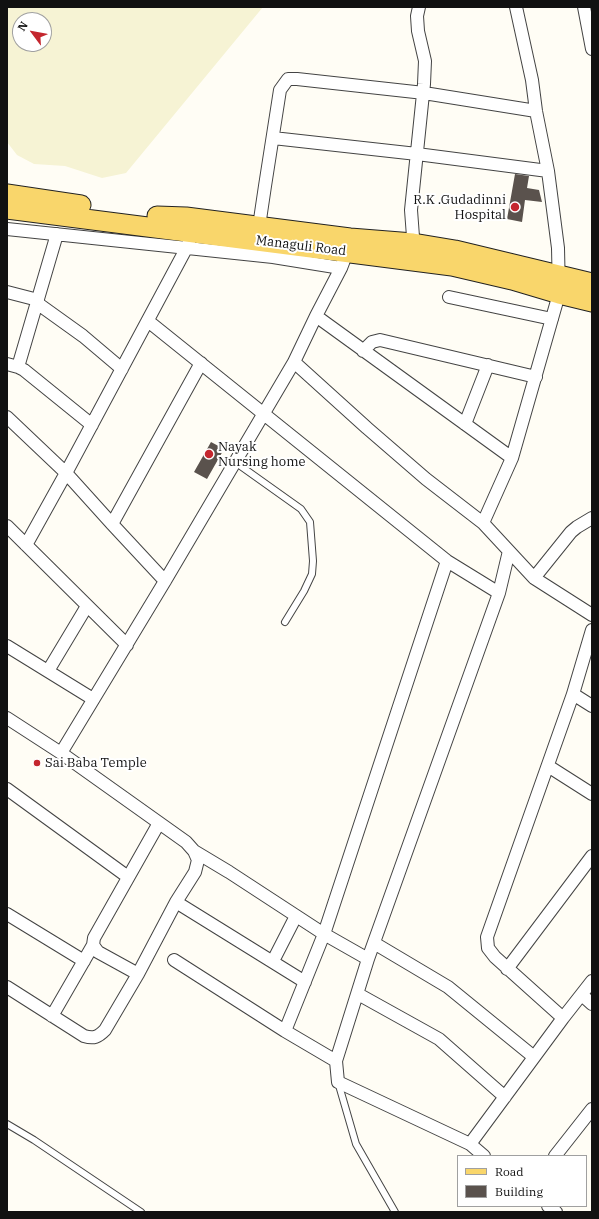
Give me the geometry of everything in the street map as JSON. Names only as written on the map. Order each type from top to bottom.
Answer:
[{"type":"main road","name":"Managuli Road","points":[[7,194],[136,220],[187,232],[258,234],[347,253],[455,250],[592,283]]},
{"type":"main road","name":"Managuli Road","points":[[7,208],[136,220]]},
{"type":"main road","name":"Managuli Road","points":[[415,252],[452,266],[512,280],[592,302]]},
{"type":"street","points":[[415,252],[411,210],[424,93],[425,61],[418,31],[417,16],[419,7]]},
{"type":"street","points":[[483,523],[512,458],[559,294],[558,248],[548,171],[536,111],[532,80],[516,7]]},
{"type":"street","points":[[584,7],[592,49]]},
{"type":"street","points":[[258,234],[280,90],[288,79],[424,93],[536,111]]},
{"type":"street","points":[[273,138],[417,154],[548,171]]},
{"type":"street","points":[[7,229],[58,234],[187,232],[273,257],[347,253],[294,362],[127,645],[61,753]]},
{"type":"street","points":[[26,545],[148,321],[187,232]]},
{"type":"street","points":[[58,234],[38,302],[12,366],[24,370],[92,425]]},
{"type":"street","points":[[7,292],[38,302],[83,336],[122,369]]},
{"type":"street","points":[[449,297],[552,319]]},
{"type":"street","points":[[316,316],[512,458]]},
{"type":"street","points":[[148,321],[447,561],[499,593]]},
{"type":"street","points":[[364,351],[372,342],[380,340],[536,377]]},
{"type":"street","points":[[294,362],[426,479],[483,523],[534,578],[592,615]]},
{"type":"street","points":[[112,524],[201,363]]},
{"type":"street","points":[[465,424],[488,365]]},
{"type":"street","points":[[7,417],[66,473],[165,581]]},
{"type":"street","points":[[534,578],[571,532],[577,527],[591,520]]},
{"type":"street","points":[[7,526],[127,645]]},
{"type":"street","points":[[483,1155],[470,1144],[338,1082],[336,1061],[368,958],[499,593],[509,551]]},
{"type":"street","points":[[285,1031],[324,934],[447,561]]},
{"type":"street","points":[[48,671],[87,606]]},
{"type":"street","points":[[563,1018],[495,957],[488,948],[487,937],[573,694],[592,630]]},
{"type":"street","points":[[7,646],[93,699]]},
{"type":"street","points":[[573,694],[592,706]]},
{"type":"street","points":[[7,718],[61,753],[186,842],[194,851],[324,934],[368,958]]},
{"type":"street","points":[[548,766],[592,794]]},
{"type":"street","points":[[7,789],[128,877]]},
{"type":"street","points":[[138,974],[98,952],[94,945],[94,938],[159,823]]},
{"type":"street","points":[[7,987],[84,1036],[92,1038],[100,1036],[138,974],[176,902],[195,872],[198,860],[194,851]]},
{"type":"street","points":[[507,969],[592,856]]},
{"type":"street","points":[[176,902],[273,961],[304,982]]},
{"type":"street","points":[[7,914],[84,961]]},
{"type":"street","points":[[273,961],[296,916]]},
{"type":"street","points":[[374,943],[448,987],[534,1058]]},
{"type":"street","points":[[52,1016],[94,945]]},
{"type":"street","points":[[174,960],[285,1031],[336,1061]]},
{"type":"street","points":[[470,1144],[592,981]]},
{"type":"street","points":[[358,994],[439,1039],[505,1097]]},
{"type":"street","points":[[582,994],[592,1004]]},
{"type":"street","points":[[555,1155],[592,1109]]},
{"type":"lane","points":[[235,462],[300,509],[310,522],[313,561],[312,574],[304,591],[285,622]]},
{"type":"lane","points":[[338,1082],[356,1144],[395,1212]]},
{"type":"lane","points":[[7,1124],[34,1140],[140,1212]]},
{"type":"shaded area","points":[[7,7],[263,7],[126,173],[102,178],[65,166],[34,164],[17,155],[7,142]]},
{"type":"building","points":[[515,174],[529,176],[527,188],[539,190],[542,202],[525,200],[522,222],[507,219]]},
{"type":"building","points":[[211,442],[224,449],[207,479],[194,472]]},
{"type":"place","name":"R.K .Gudadinni Hospital","points":[[515,207]]},
{"type":"place","name":"Nayak Nursing home","points":[[209,454]]},
{"type":"place","name":"Sai Baba Temple","points":[[37,763]]}]
